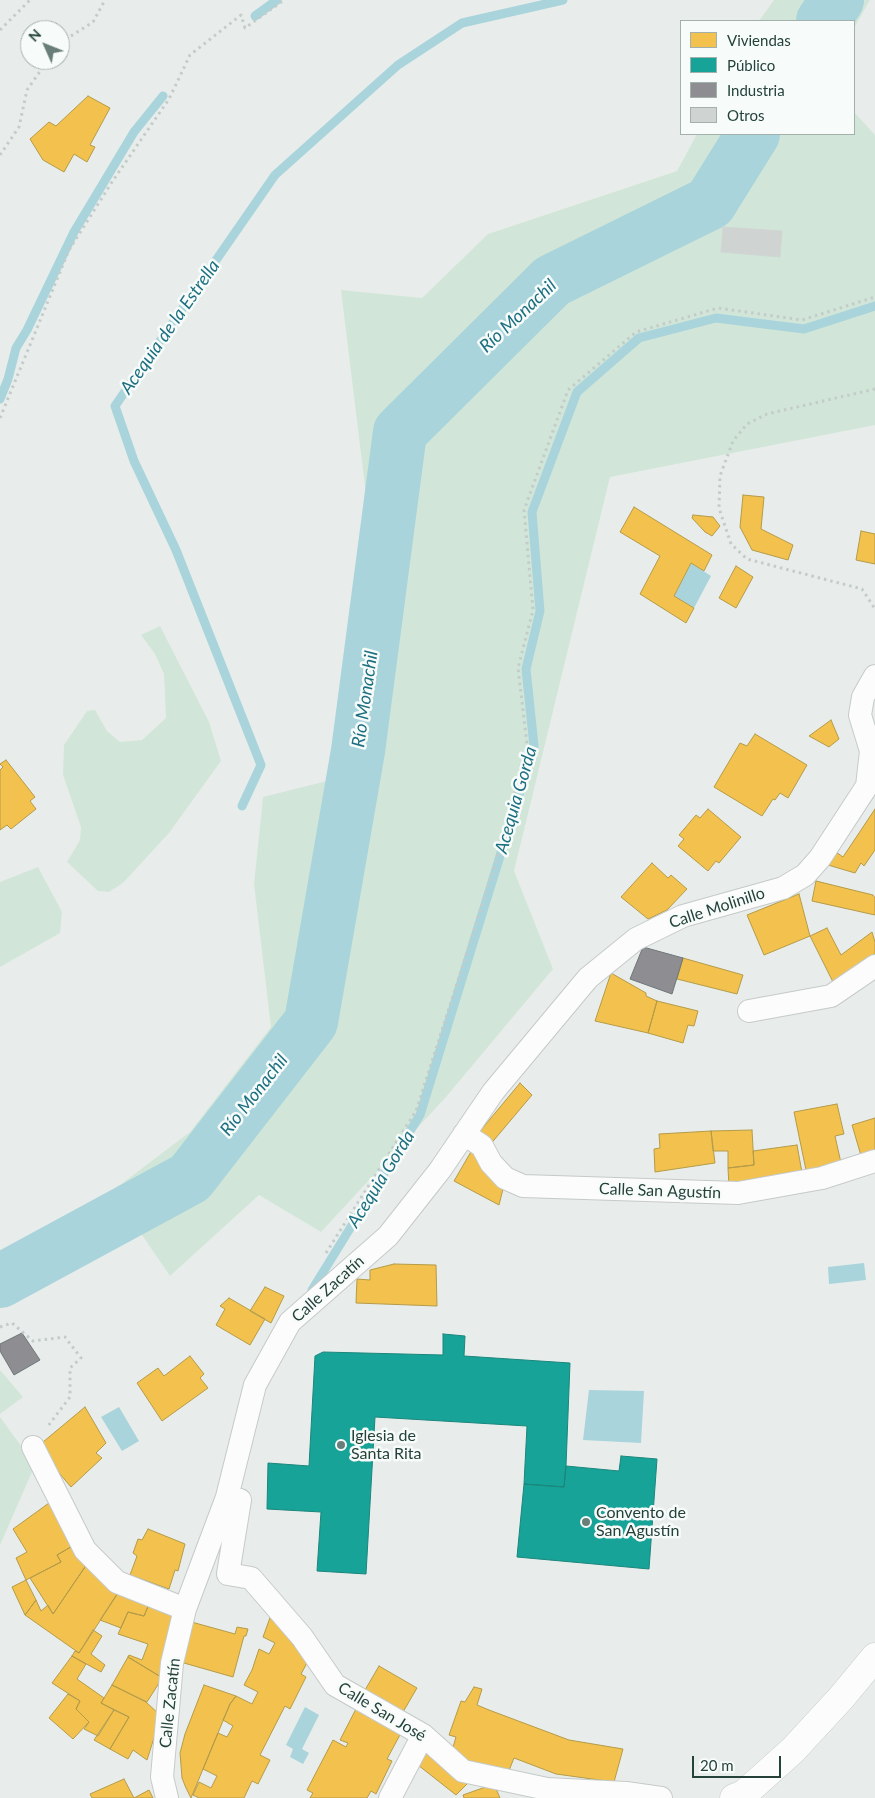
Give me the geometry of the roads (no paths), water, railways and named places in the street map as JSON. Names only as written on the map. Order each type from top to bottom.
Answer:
[{"type":"street","name":"Calle Molinillo","points":[[464,1134],[493,1092],[588,978],[636,938],[683,916],[783,888],[804,875],[820,858],[867,786],[873,752],[860,715],[863,698],[875,676]]},
{"type":"street","points":[[749,1011],[831,996],[875,966]]},
{"type":"street","name":"Calle San Agustín","points":[[464,1134],[482,1146],[491,1163],[505,1178],[523,1186],[738,1193],[822,1178],[875,1161]]},
{"type":"street","name":"Calle Zacatín","points":[[167,1798],[162,1777],[172,1663],[185,1609],[227,1497],[255,1385],[290,1322],[388,1236],[440,1170],[464,1134]]},
{"type":"street","points":[[33,1447],[85,1550],[117,1582],[185,1609]]},
{"type":"street","name":"Calle San José","points":[[227,1497],[240,1500],[228,1574],[251,1578],[302,1637],[335,1685],[423,1735],[463,1771],[548,1789],[626,1793],[662,1798]]},
{"type":"street","points":[[734,1798],[744,1794],[793,1750],[841,1698],[875,1656]]},
{"type":"street","points":[[390,1798],[423,1735]]},
{"type":"water","points":[[691,563],[711,576],[694,608],[674,596]]},
{"type":"water","points":[[864,1263],[866,1280],[829,1284],[828,1267]]},
{"type":"water","points":[[589,1390],[644,1391],[641,1443],[583,1440]]},
{"type":"water","points":[[119,1407],[139,1441],[122,1451],[101,1417]]},
{"type":"water","points":[[305,1707],[319,1715],[302,1749],[309,1753],[303,1764],[290,1757],[293,1749],[286,1745]]},
{"type":"waterway","name":"Acequia de la Estrella","points":[[255,16],[277,0]]},
{"type":"waterway","name":"Acequia de la Estrella","points":[[242,806],[261,765],[176,550],[134,461],[115,406],[275,175],[398,65],[462,23],[563,0]]},
{"type":"waterway","name":"Río Monachil","points":[[824,20],[837,0]]},
{"type":"waterway","name":"Acequia de la Estrella","points":[[0,399],[8,379],[16,348],[27,330],[74,232],[134,132],[163,96]]},
{"type":"waterway","name":"Río Monachil","points":[[0,1281],[190,1178],[311,1022],[358,751],[400,432],[552,281],[710,203],[752,135]]},
{"type":"waterway","name":"Acequia Gorda","points":[[312,1290],[420,1115],[534,746],[526,669],[540,611],[532,512],[577,392],[639,338],[716,318],[804,329],[875,306]]},
{"type":"place","name":"Iglesia de Santa Rita","points":[[341,1445]]},
{"type":"place","name":"Convento de San Agustín","points":[[586,1522]]}]
